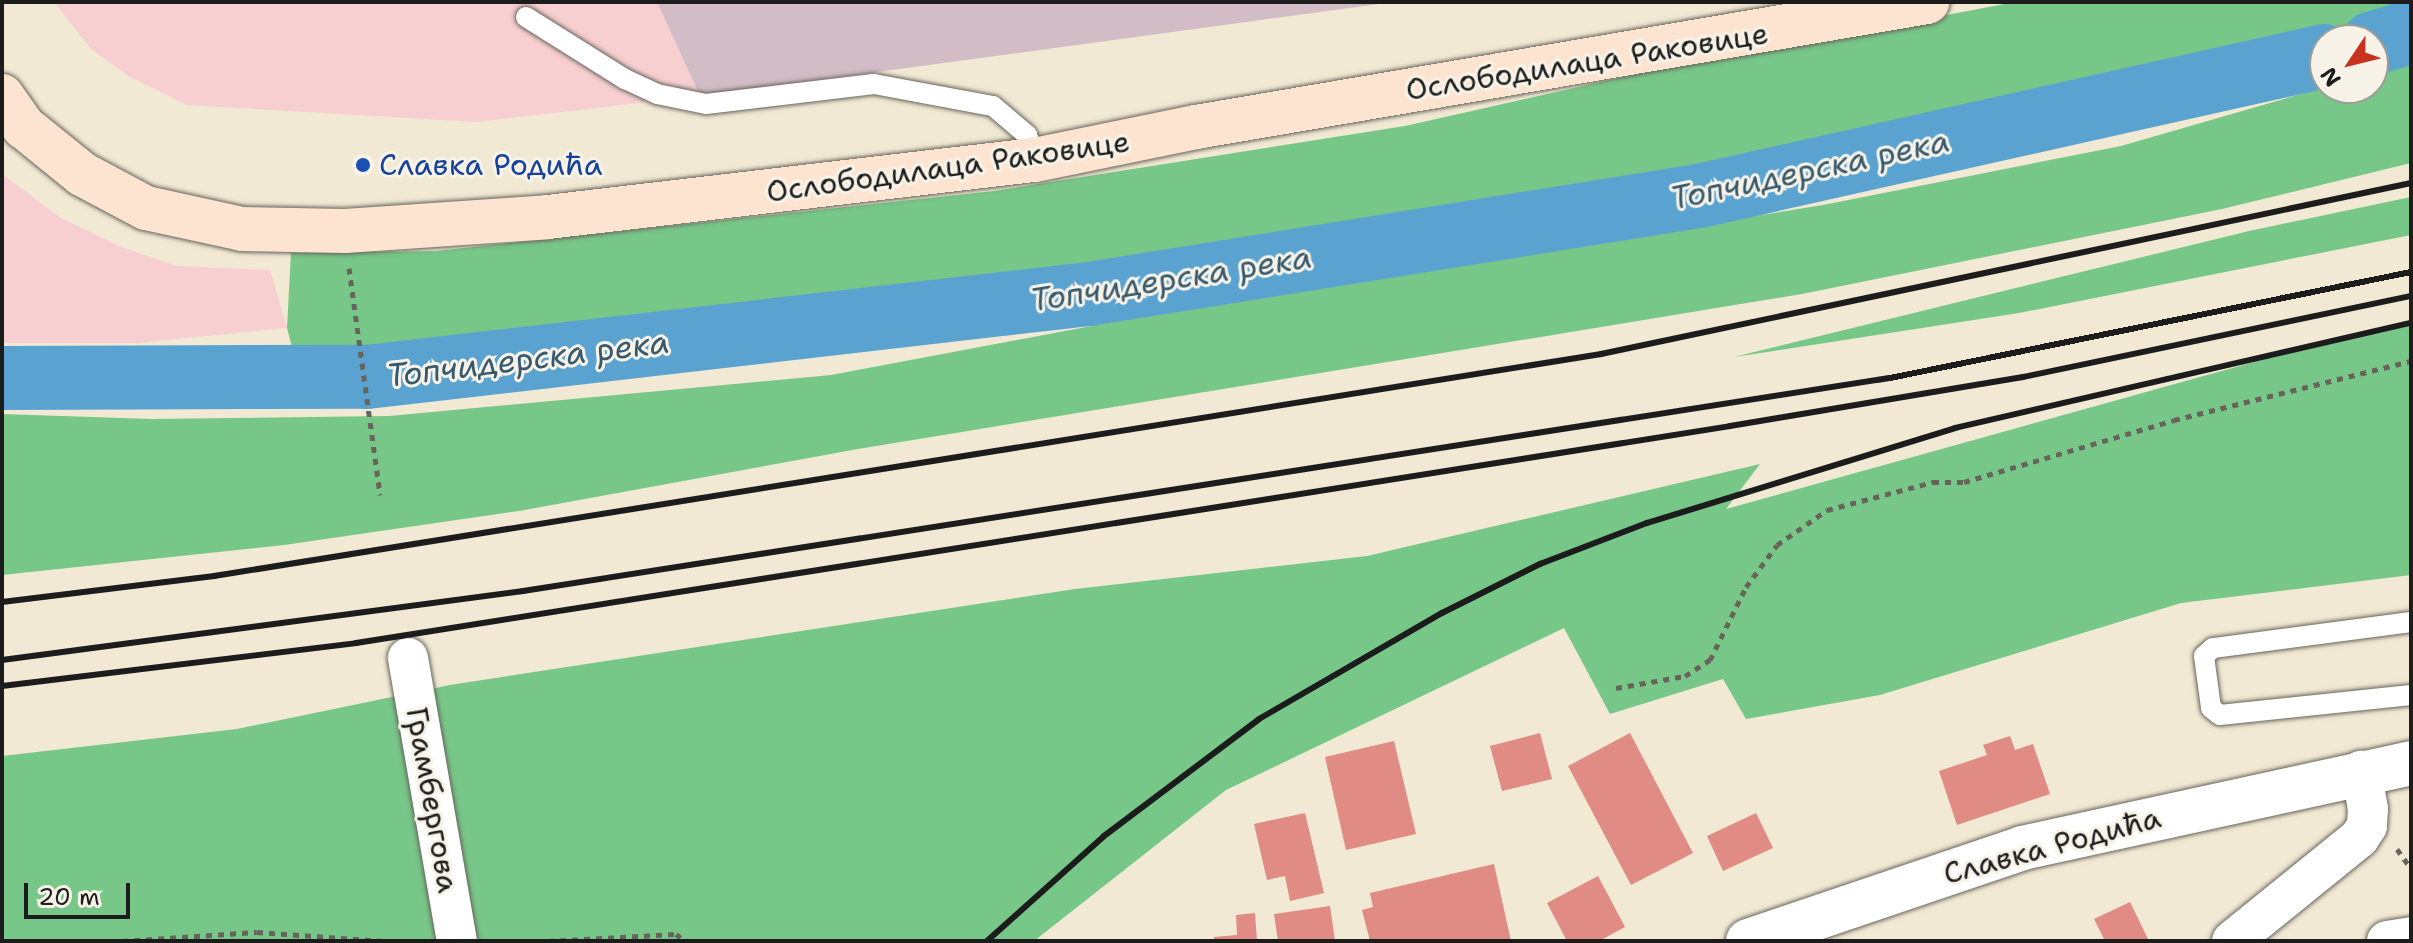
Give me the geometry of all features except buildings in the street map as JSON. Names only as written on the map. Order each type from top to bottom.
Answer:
[{"type":"main road","name":"Ослободилаца Раковице","points":[[2,96],[24,127],[82,174],[146,208],[242,229],[345,231],[548,217],[1035,160],[1196,127],[1927,2]]},
{"type":"street","name":"Грамбергова","points":[[408,658],[457,941]]},
{"type":"street","name":"Славка Родића","points":[[1748,941],[2022,848],[2361,771],[2411,763]]},
{"type":"street","points":[[2232,941],[2359,838],[2367,826],[2368,809],[2361,771]]},
{"type":"street","points":[[2387,941],[2411,937]]},
{"type":"lane","points":[[526,17],[625,79],[657,94],[706,104],[874,84],[993,106],[1027,135],[1035,160]]},
{"type":"lane","points":[[2411,622],[2213,648],[2204,656],[2211,708],[2220,715],[2411,695]]},
{"type":"path","points":[[345,231],[369,435],[380,495]]},
{"type":"path","points":[[1616,688],[1685,676],[1710,660],[1746,587],[1777,545],[1827,510],[1933,482],[1964,482],[2174,420],[2411,361]]},
{"type":"path","points":[[122,941],[257,932],[384,941]]},
{"type":"path","points":[[548,941],[676,934],[685,941]]},
{"type":"shaded area","points":[[54,2],[657,2],[700,96],[476,122],[187,105],[130,77],[91,49]]},
{"type":"shaded area","points":[[657,2],[1394,2],[700,96]]},
{"type":"shaded area","points":[[2,174],[61,218],[119,246],[176,266],[270,270],[287,328],[137,343],[2,343]]},
{"type":"green space","points":[[2015,2],[2411,2],[2411,32],[2389,38],[2389,24],[2309,24],[2309,61],[2305,62],[1920,147],[1521,224],[945,310],[367,377],[300,378],[287,328],[291,253],[436,251],[994,191],[1405,126],[1636,74]]},
{"type":"green space","points":[[2411,63],[2411,163],[2222,209],[1802,294],[858,449],[519,511],[284,545],[2,575],[2,414],[151,419],[389,416],[831,375],[1229,300],[1823,205],[2121,146],[2309,92],[2309,104],[2389,104],[2389,69]]},
{"type":"green space","points":[[2411,197],[2411,235],[2019,313],[1734,357],[2249,231]]},
{"type":"green space","points":[[2411,323],[2411,575],[2181,603],[1880,695],[1746,719],[1723,679],[1610,714],[1564,628],[1226,790],[1034,941],[2,941],[2,756],[237,729],[450,685],[1075,589],[1367,556],[1760,464],[1726,509],[2279,355]]},
{"type":"waterway","name":"Топчидерска река","points":[[2389,38],[2411,32]]},
{"type":"waterway","name":"Топчидерска река","points":[[2,378],[367,377],[1089,294],[1699,196],[2309,60]]},
{"type":"waterway","points":[[275,378],[290,357]]},
{"type":"railway","points":[[2,602],[214,576],[1601,354],[2411,183]]},
{"type":"railway","points":[[2,660],[523,591],[1890,378],[2411,272]]},
{"type":"railway","points":[[2,686],[356,643],[1730,426],[2023,377],[2411,296]]},
{"type":"railway","points":[[987,941],[1104,836],[1259,719],[1442,613],[1540,564],[1647,523],[1955,428],[2411,323]]},
{"type":"place","name":"Славка Родића","points":[[363,165]]}]
